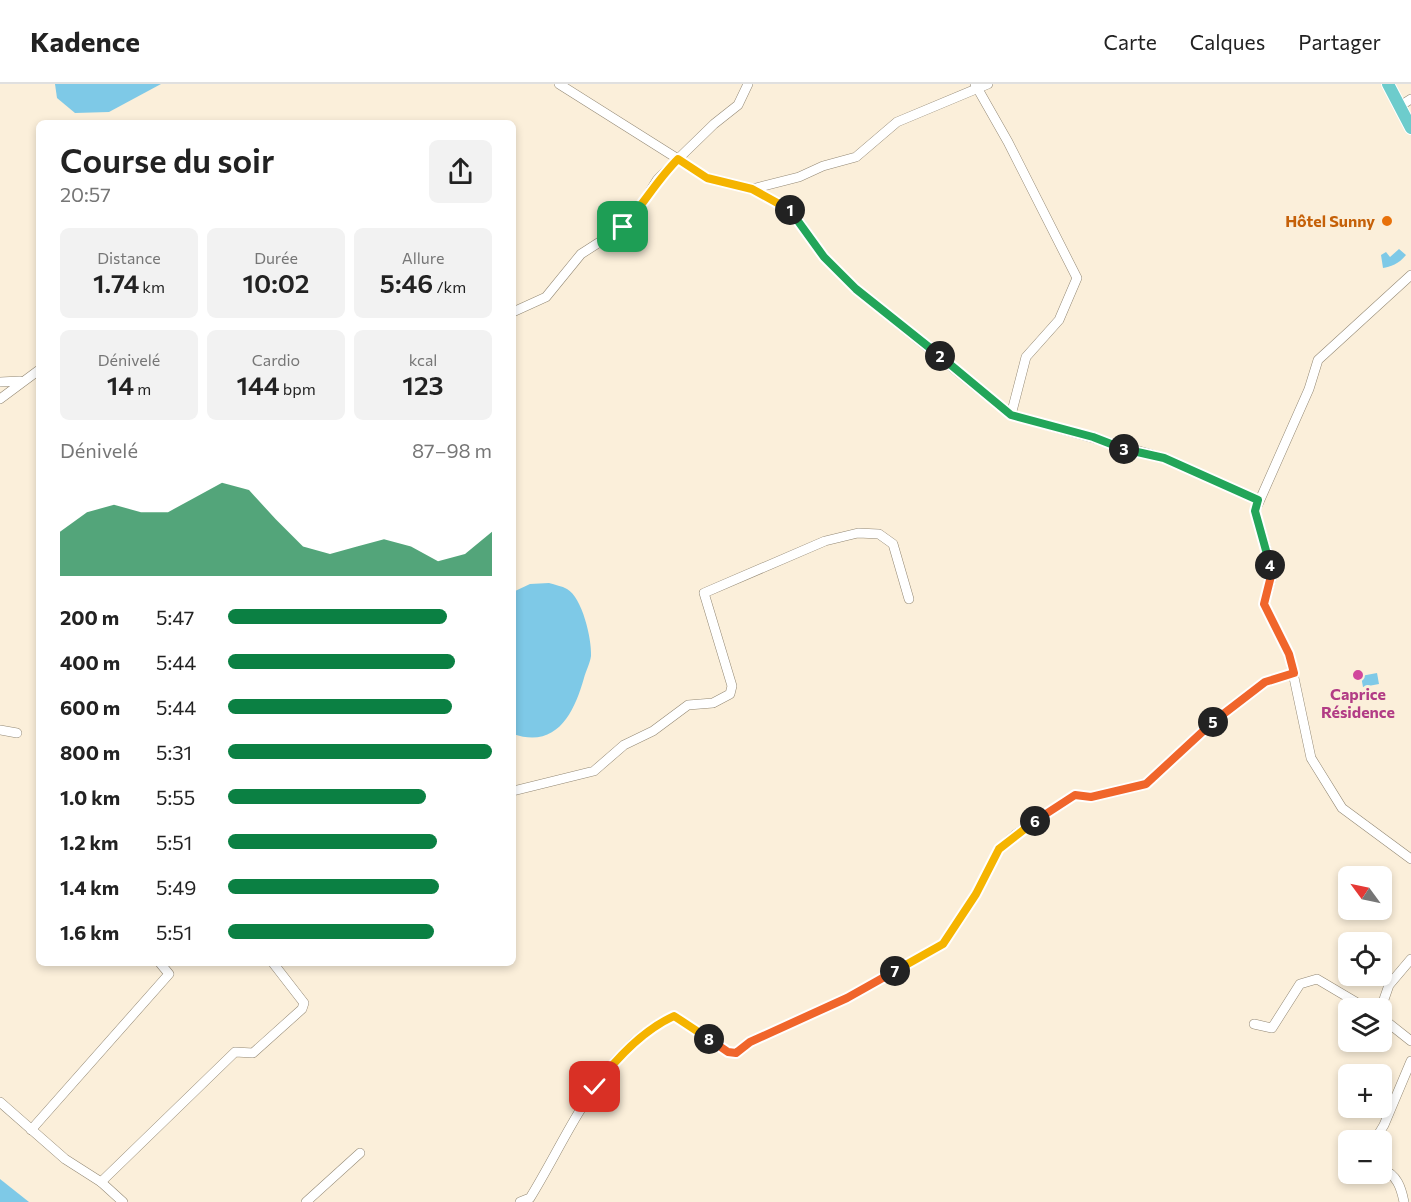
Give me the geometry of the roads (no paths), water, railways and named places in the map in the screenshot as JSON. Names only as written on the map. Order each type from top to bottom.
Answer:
[{"type":"main road","points":[[1388,84],[1406,102],[1411,128]]},
{"type":"street","points":[[559,84],[707,178],[752,189],[792,211],[824,257],[856,289],[1011,415],[1164,458],[1258,500]]},
{"type":"street","points":[[516,311],[546,297],[582,254],[623,227],[641,206],[657,180],[714,124],[738,105],[748,84]]},
{"type":"street","points":[[752,189],[856,157],[897,122],[980,85],[1077,278],[1059,320],[1026,357],[1011,415]]},
{"type":"street","points":[[1411,275],[1318,360],[1309,388],[1255,511],[1272,572],[1264,604],[1289,654],[1311,758],[1342,808],[1411,859]]},
{"type":"street","points":[[0,399],[36,371]]},
{"type":"street","points":[[0,382],[22,381]]},
{"type":"street","points":[[516,790],[594,771],[624,745],[653,731],[688,705],[713,703],[730,694],[732,686],[704,593],[825,541],[858,533],[879,534],[893,544],[909,599]]},
{"type":"street","points":[[520,1202],[530,1198],[580,1109],[612,1064],[663,1021],[674,1016],[728,1052],[736,1053],[750,1042],[856,992],[943,944],[976,894],[999,849],[1015,835],[1075,795],[1091,797],[1146,784],[1211,723],[1265,682],[1294,673]]},
{"type":"street","points":[[0,730],[17,733]]},
{"type":"street","points":[[1384,998],[1389,985],[1411,959]]},
{"type":"street","points":[[32,1130],[169,974],[162,966]]},
{"type":"street","points":[[101,1182],[235,1052],[253,1053],[302,1009],[304,1003],[275,966]]},
{"type":"street","points":[[1254,1024],[1272,1028],[1300,984],[1317,979],[1349,998]]},
{"type":"street","points":[[1392,1026],[1411,1041]]},
{"type":"street","points":[[1381,1130],[1411,1061]]},
{"type":"street","points":[[0,1102],[64,1159],[101,1182],[123,1202]]},
{"type":"street","points":[[306,1202],[360,1153]]},
{"type":"street","points":[[1392,1174],[1404,1202]]},
{"type":"water","points":[[55,84],[161,84],[109,112],[75,113],[57,98]]},
{"type":"water","points":[[1399,249],[1406,255],[1400,261],[1383,268],[1381,255],[1386,252],[1390,257]]},
{"type":"water","points":[[549,583],[561,586],[572,593],[588,629],[591,656],[580,691],[569,715],[552,732],[528,737],[516,735],[516,591],[530,584]]},
{"type":"water","points":[[1377,673],[1379,684],[1363,687],[1361,676]]},
{"type":"water","points":[[0,1179],[29,1202],[0,1202]]},
{"type":"place","name":"Hôtel Sunny","points":[[1387,221]]},
{"type":"place","name":"Caprice Résidence","points":[[1358,675]]}]
